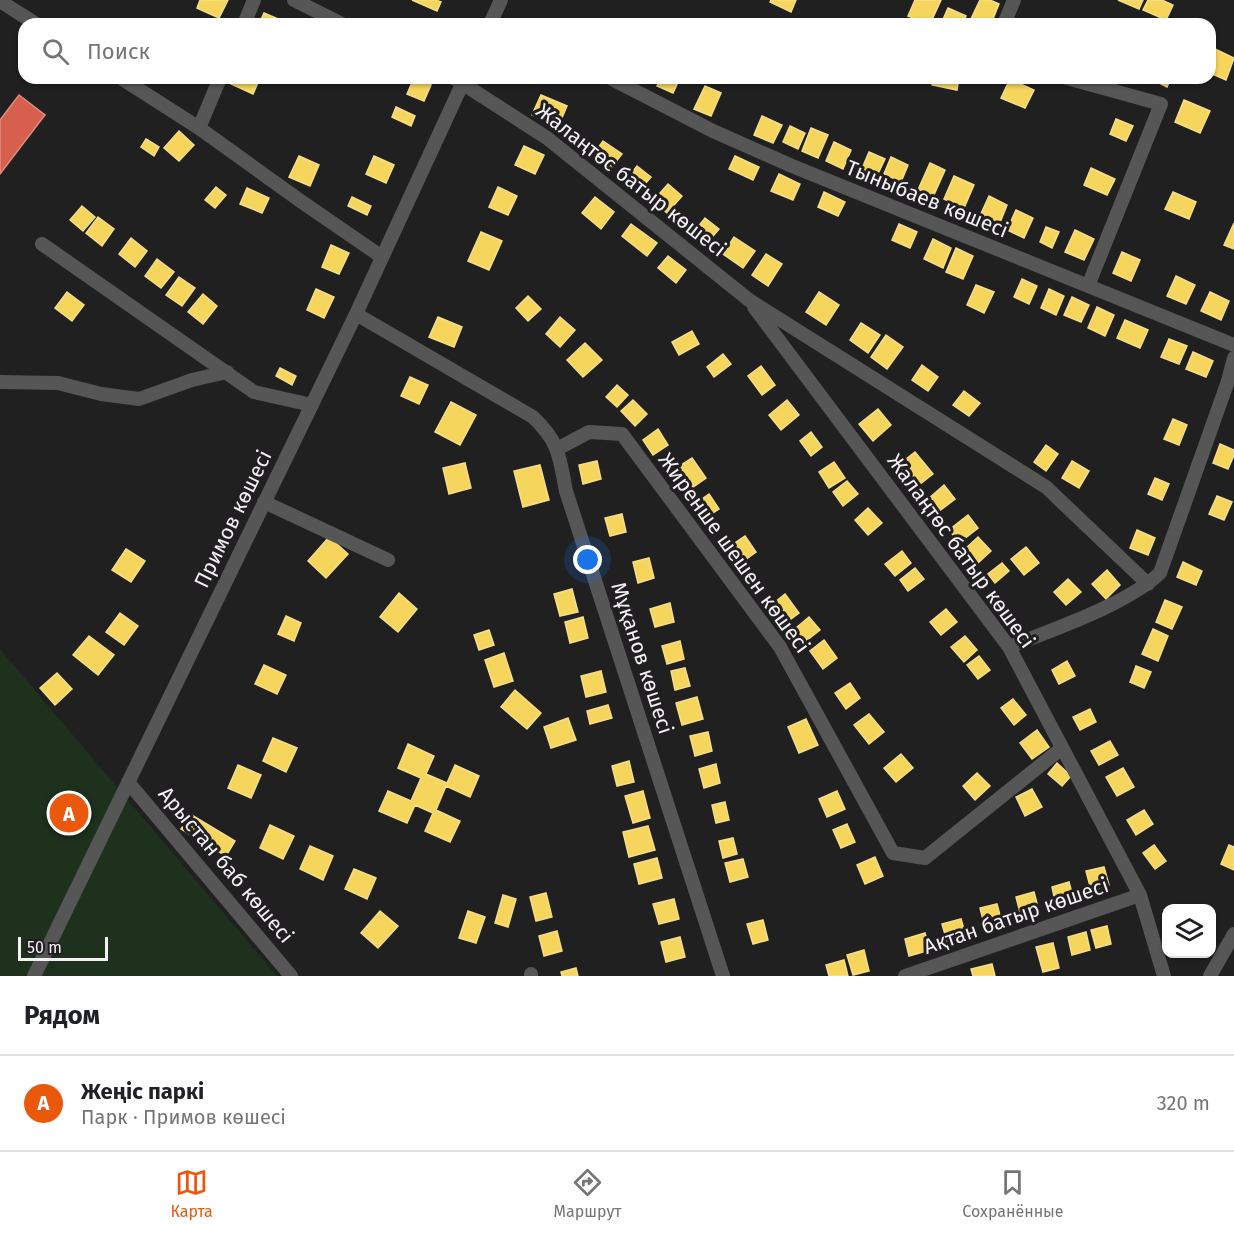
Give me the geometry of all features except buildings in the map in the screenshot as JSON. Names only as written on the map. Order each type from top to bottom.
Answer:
[{"type":"street","points":[[246,18],[254,0]]},
{"type":"street","points":[[294,0],[330,18]]},
{"type":"street","points":[[492,18],[501,0]]},
{"type":"street","points":[[1006,18],[1014,0]]},
{"type":"street","points":[[0,1],[27,18]]},
{"type":"street","points":[[130,84],[199,128],[382,257]]},
{"type":"street","points":[[199,128],[217,84]]},
{"type":"street","name":"Примов көшесі","points":[[34,976],[356,314],[459,84]]},
{"type":"street","name":"Жалаңтөс батыр көшесі","points":[[468,84],[547,138],[749,300],[1046,487],[1148,584]]},
{"type":"street","name":"Тыныбаев көшесі","points":[[622,84],[713,131],[792,166],[1234,345]]},
{"type":"street","points":[[1088,286],[1161,104],[1089,84]]},
{"type":"street","points":[[42,244],[254,392],[312,405]]},
{"type":"street","name":"Жалаңтөс батыр көшесі","points":[[749,300],[1009,647],[1140,896],[1164,976]]},
{"type":"street","name":"Мұқанов көшесі","points":[[356,314],[533,417],[549,433],[557,449],[567,491],[723,976]]},
{"type":"street","points":[[1009,647],[1093,613],[1148,584],[1160,573],[1234,358]]},
{"type":"street","points":[[0,382],[58,383],[101,394],[139,399],[192,380],[227,372]]},
{"type":"street","name":"Жиренше шешен көшесі","points":[[557,449],[589,432],[622,434],[780,647],[893,854],[925,858],[1062,748]]},
{"type":"street","points":[[264,502],[388,560]]},
{"type":"street","name":"Арыстан баб көшесі","points":[[128,782],[291,976]]},
{"type":"street","name":"Ақтан батыр көшесі","points":[[905,976],[1140,896]]},
{"type":"street","points":[[1210,976],[1234,934]]},
{"type":"green space","points":[[0,649],[277,976],[0,976]]},
{"type":"place","name":"Жеңіс паркі","points":[[69,813]]}]
